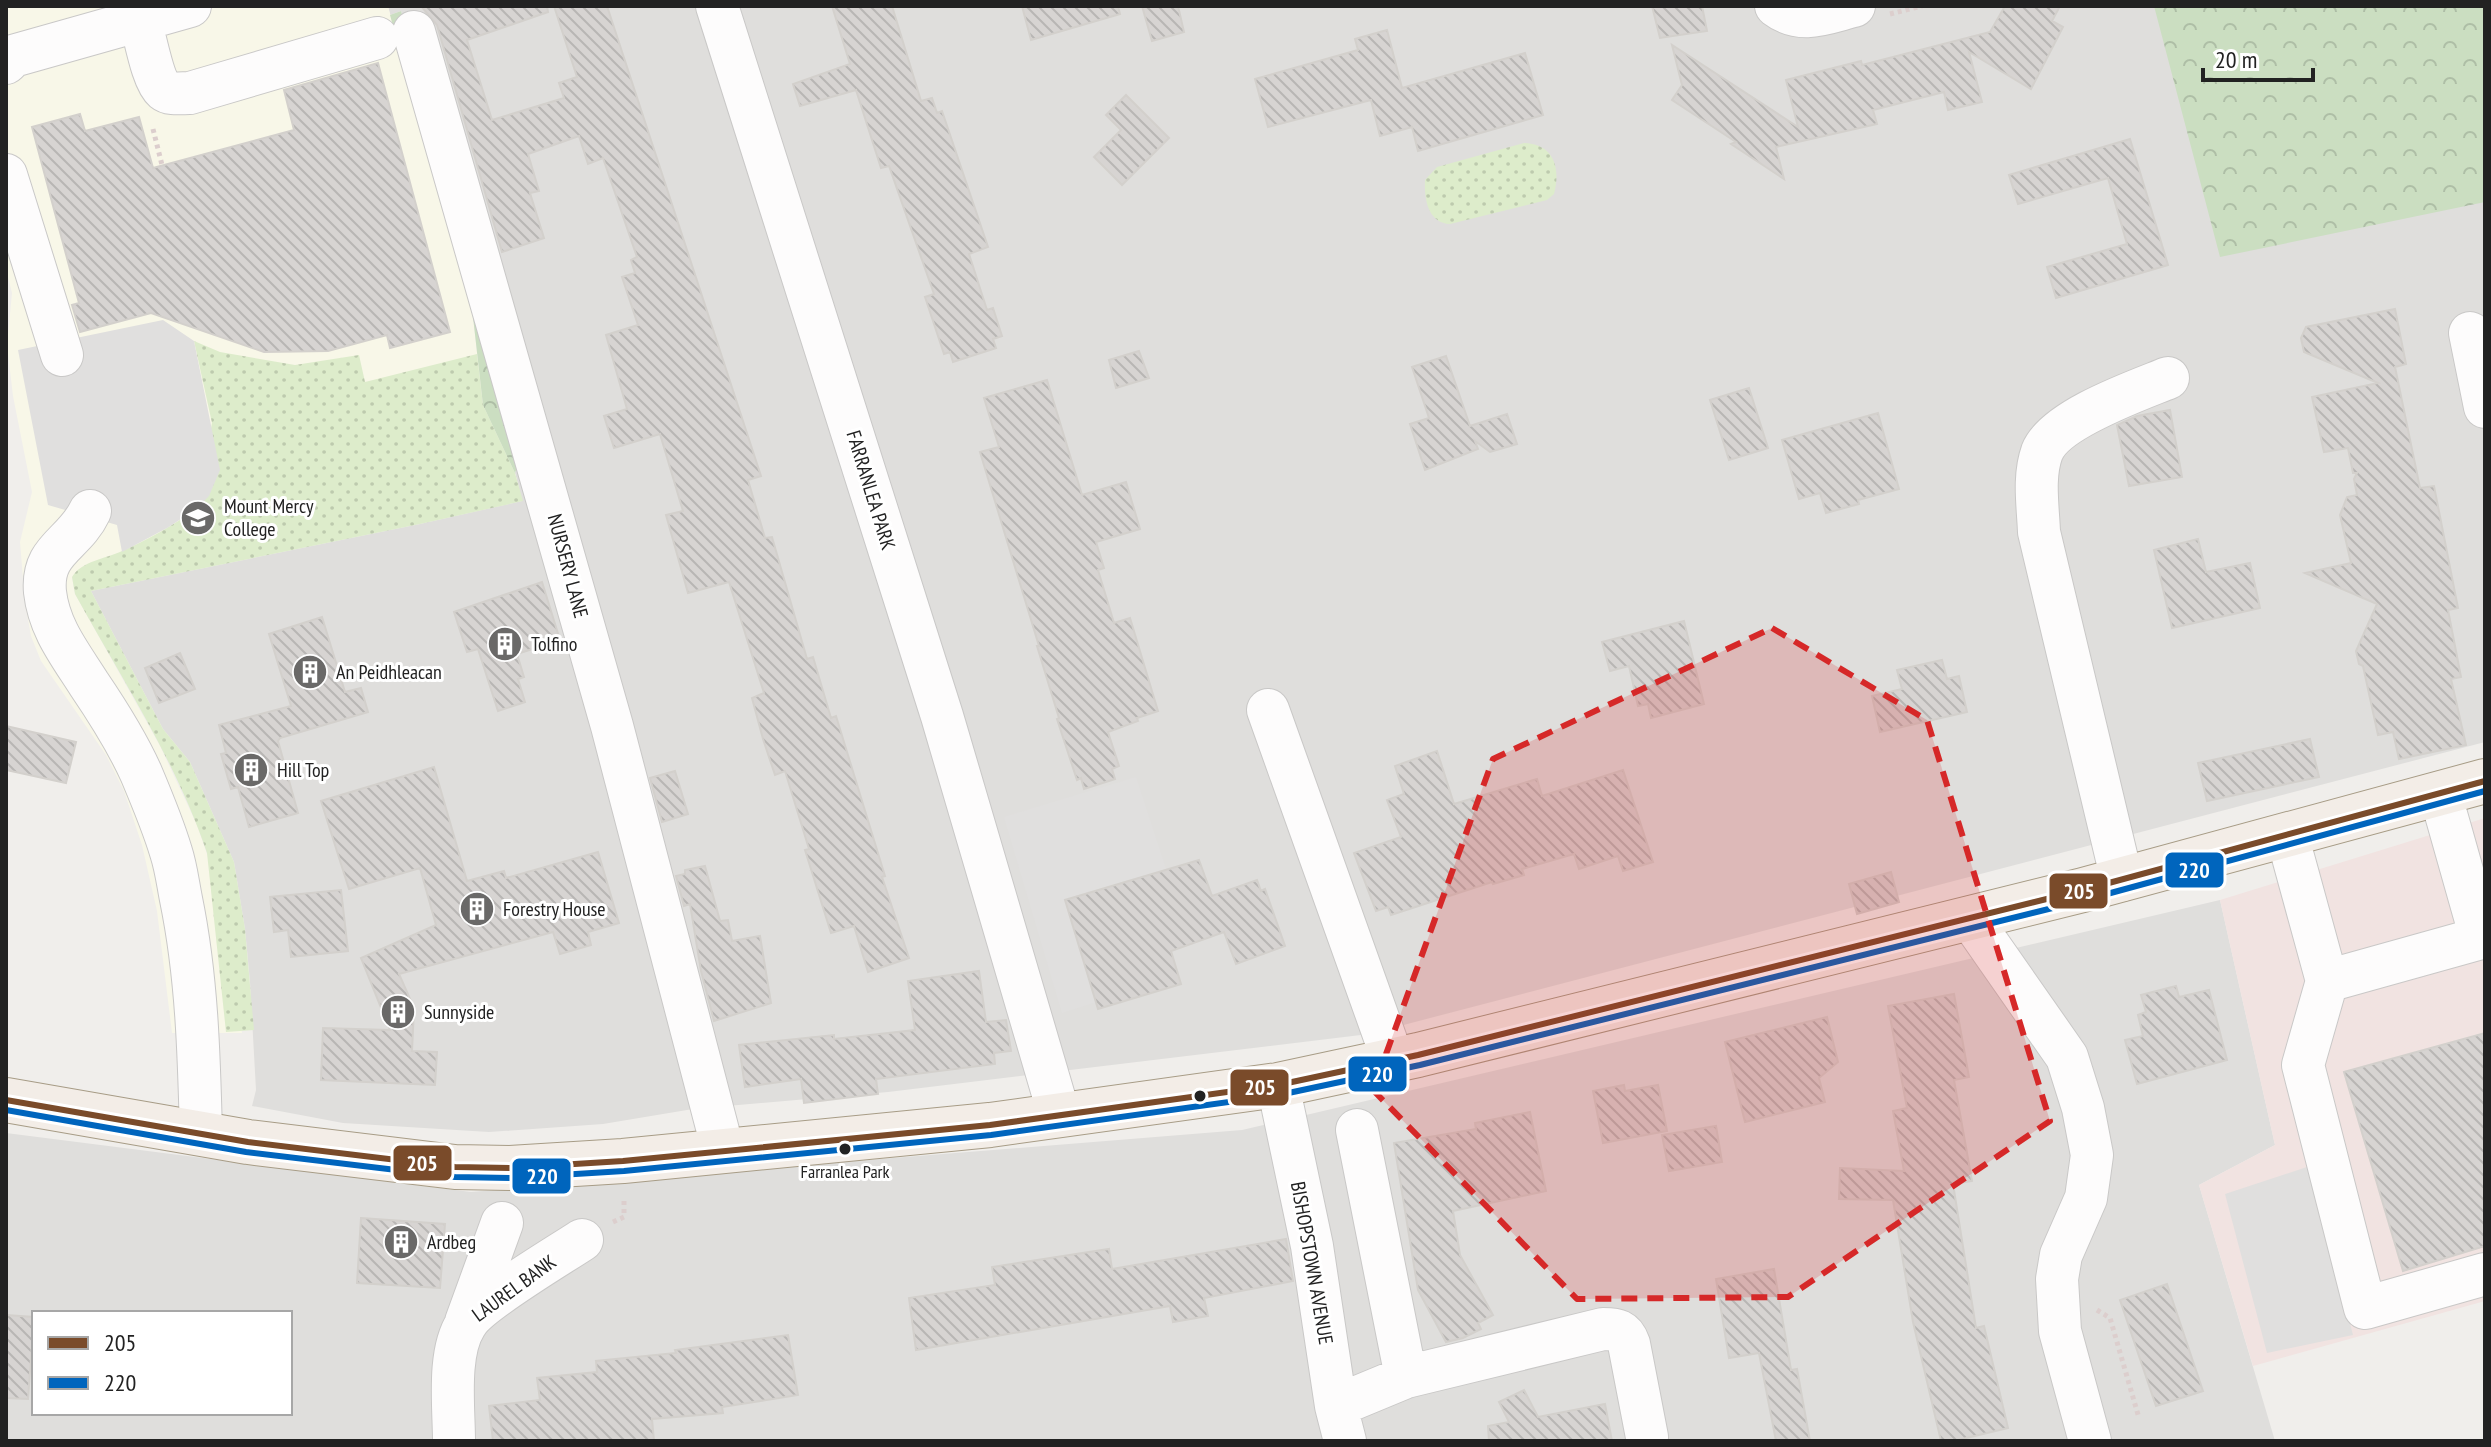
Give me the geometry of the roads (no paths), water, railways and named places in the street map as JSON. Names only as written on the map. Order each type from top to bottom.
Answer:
[{"type":"main road","points":[[6,1100],[201,1134],[455,1167],[510,1168],[623,1161],[990,1125],[1278,1085],[1393,1060],[2122,880],[2485,781]]},
{"type":"street","points":[[6,63],[13,56],[190,6]]},
{"type":"street","name":"FARRANLEA PARK","points":[[717,6],[958,769],[1059,1114]]},
{"type":"street","points":[[1776,6],[1795,17],[1814,16],[1854,6]]},
{"type":"street","name":"NURSERY LANE","points":[[140,20],[158,82],[165,91],[172,93],[190,93],[395,35],[612,726],[723,1150]]},
{"type":"street","points":[[6,175],[62,355]]},
{"type":"street","points":[[2470,333],[2485,407]]},
{"type":"street","points":[[2122,880],[2039,532],[2037,484],[2043,450],[2064,428],[2089,411],[2168,378]]},
{"type":"street","points":[[90,511],[76,534],[51,557],[45,589],[49,613],[56,633],[139,769],[172,855],[190,945],[198,1032],[201,1134]]},
{"type":"street","points":[[1268,710],[1393,1060]]},
{"type":"street","points":[[2327,981],[2483,940],[2440,793]]},
{"type":"street","points":[[2287,835],[2327,981],[2303,1065],[2365,1308],[2485,1274]]},
{"type":"street","points":[[1970,918],[2067,1057],[2083,1108],[2092,1155],[2086,1198],[2061,1255],[2057,1279],[2060,1331],[2090,1441]]},
{"type":"street","name":"BISHOPSTOWN AVENUE","points":[[1278,1085],[1312,1246],[1340,1423]]},
{"type":"street","points":[[1357,1130],[1406,1377]]},
{"type":"street","points":[[466,1323],[502,1223]]},
{"type":"street","name":"LAUREL BANK","points":[[454,1441],[456,1353],[466,1323],[489,1302],[582,1240]]},
{"type":"street","points":[[1340,1423],[1406,1377],[1603,1329],[1616,1329],[1625,1335],[1629,1344],[1647,1437]]},
{"type":"place","name":"Mount Mercy College","points":[[198,518]]},
{"type":"place","name":"Tolfino","points":[[505,644]]},
{"type":"place","name":"An Peidhleacan","points":[[310,672]]},
{"type":"place","name":"Hill Top","points":[[251,770]]},
{"type":"place","name":"Forestry House","points":[[477,909]]},
{"type":"place","name":"Sunnyside","points":[[398,1012]]},
{"type":"place","name":"Farranlea Park","points":[[845,1149]]},
{"type":"place","name":"Ardbeg","points":[[401,1242]]}]
